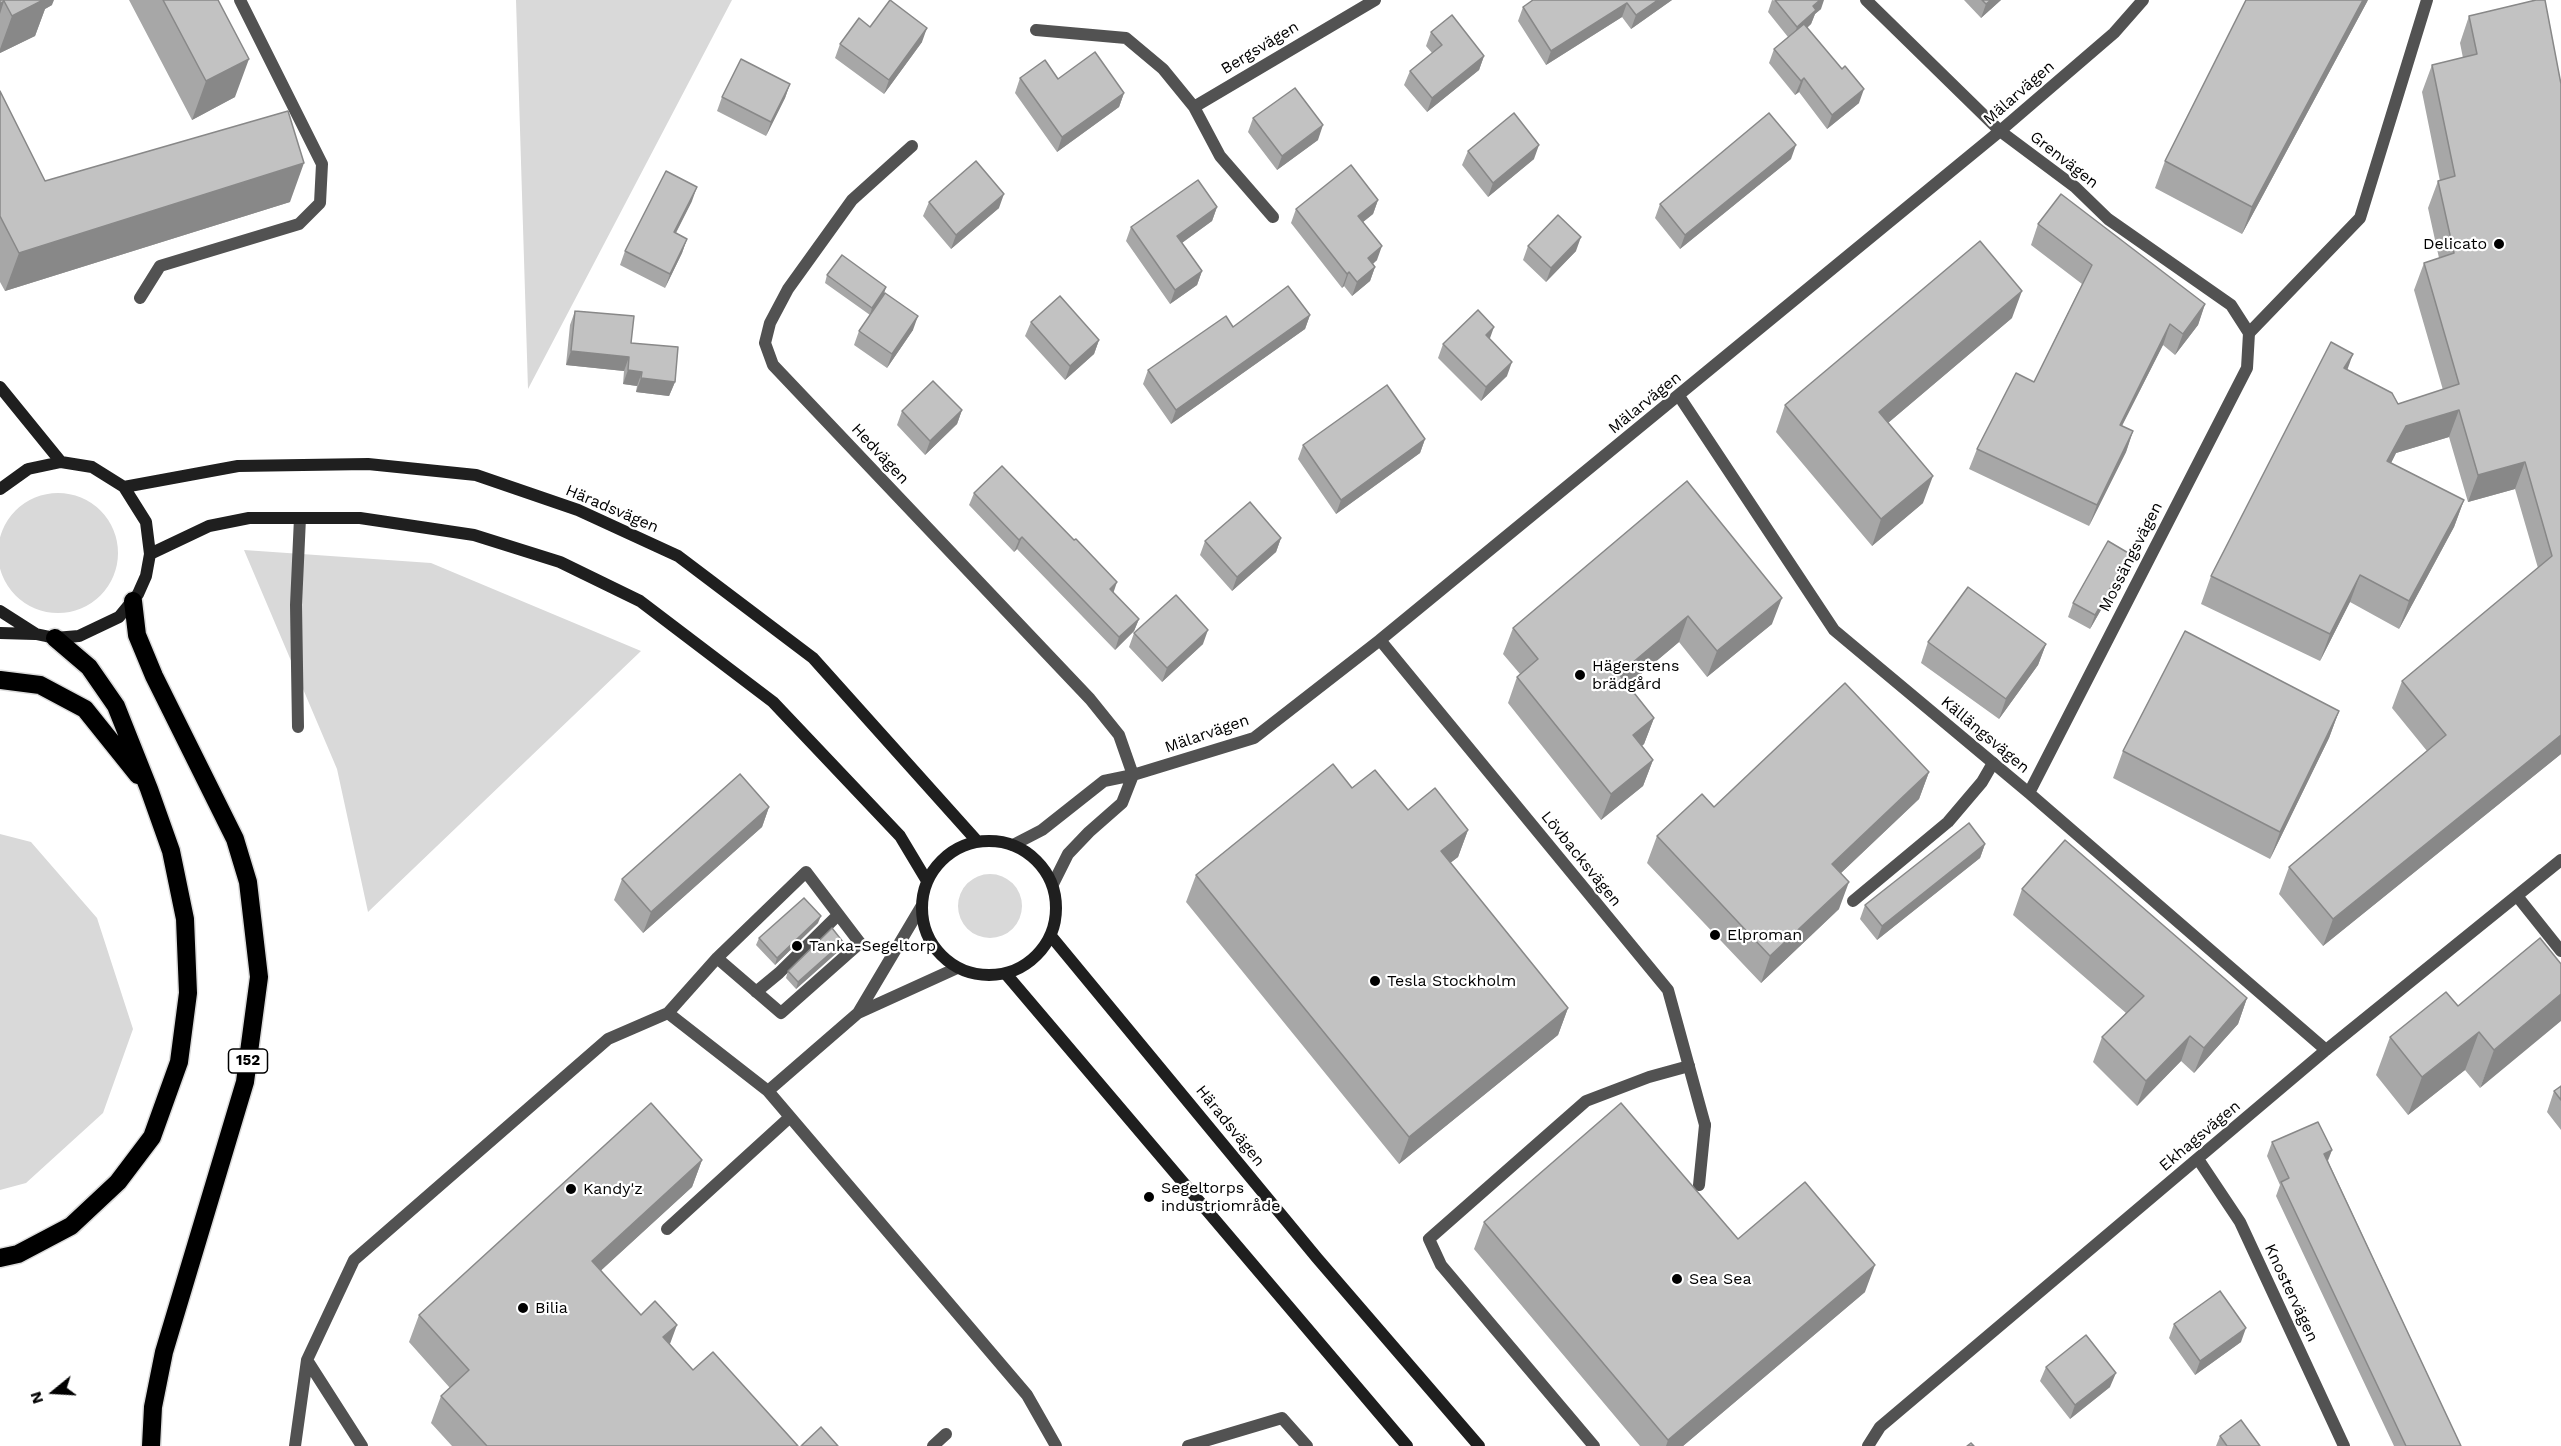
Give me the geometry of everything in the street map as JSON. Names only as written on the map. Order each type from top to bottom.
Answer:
[{"type":"highway","name":"152","points":[[132,601],[136,635],[235,839],[248,882],[259,977],[245,1082],[164,1352],[153,1407],[150,1446]]},
{"type":"highway","points":[[0,1258],[18,1254],[71,1226],[118,1182],[152,1137],[179,1062],[188,993],[185,919],[171,851],[149,789],[116,706],[89,667],[55,638]]},
{"type":"highway","points":[[0,680],[40,685],[85,710],[149,789]]},
{"type":"main road","points":[[0,387],[60,462]]},
{"type":"main road","points":[[0,489],[28,469],[60,462],[92,467],[124,487],[146,522],[150,554],[146,576],[132,601],[119,617],[79,636],[55,638],[36,634],[0,633]]},
{"type":"main road","name":"Häradsvägen","points":[[124,487],[238,466],[368,464],[476,475],[578,510],[678,555],[813,658],[977,841]]},
{"type":"main road","points":[[150,554],[208,526],[249,518],[360,518],[474,535],[560,562],[640,601],[773,702],[900,836],[927,881]]},
{"type":"main road","points":[[0,610],[36,634]]},
{"type":"main road","points":[[977,841],[1013,845],[1042,866],[1053,884],[1057,914],[1051,936],[1030,962],[1006,974],[982,976],[957,968],[931,945],[925,930],[921,907],[927,881],[944,858],[977,841]]},
{"type":"main road","name":"Häradsvägen","points":[[1051,936],[1317,1258],[1479,1446]]},
{"type":"main road","points":[[1006,974],[1407,1446]]},
{"type":"street","points":[[140,298],[160,266],[300,224],[320,203],[322,164],[240,0]]},
{"type":"street","name":"Bergsvägen","points":[[1194,107],[1375,0]]},
{"type":"street","name":"Grenvägen","points":[[1866,0],[2000,131],[2076,187],[2108,219],[2231,304],[2248,333]]},
{"type":"street","name":"Mälarvägen","points":[[1013,845],[1042,830],[1104,781],[1133,775],[1254,738],[1380,640],[2000,131],[2114,33],[2143,0]]},
{"type":"street","points":[[2248,333],[2360,218],[2427,0]]},
{"type":"street","points":[[1036,30],[1126,38],[1163,69],[1194,107],[1220,156],[1273,217]]},
{"type":"street","name":"Hedvägen","points":[[912,146],[852,200],[788,289],[770,323],[765,343],[773,365],[1090,699],[1119,735],[1133,775]]},
{"type":"street","name":"Mossängsvägen","points":[[2029,793],[2247,368],[2248,333]]},
{"type":"street","name":"Källängsvägen","points":[[1679,396],[1834,630],[2029,793],[2326,1050]]},
{"type":"street","points":[[298,727],[296,605],[300,518]]},
{"type":"street","name":"Lövbacksvägen","points":[[1380,640],[1668,990],[1705,1125],[1699,1185]]},
{"type":"street","points":[[1853,901],[1948,822],[1982,782],[1993,763]]},
{"type":"street","points":[[1053,884],[1068,854],[1122,803],[1133,775]]},
{"type":"street","name":"Ekhagsvägen","points":[[1868,1446],[1880,1427],[2326,1050],[2561,860]]},
{"type":"street","points":[[295,1446],[307,1360],[354,1260],[608,1039],[668,1013],[717,958],[806,872],[860,943],[781,1013],[717,958]]},
{"type":"street","points":[[2517,896],[2561,951]]},
{"type":"street","points":[[858,1013],[921,907]]},
{"type":"street","points":[[756,992],[779,974],[838,915]]},
{"type":"street","points":[[768,1091],[858,1013],[957,968]]},
{"type":"street","points":[[668,1013],[768,1091],[1027,1395],[1056,1446]]},
{"type":"street","points":[[1594,1446],[1440,1264],[1429,1239],[1586,1101],[1649,1077],[1689,1066]]},
{"type":"street","points":[[667,1229],[790,1117]]},
{"type":"street","name":"Knostervägen","points":[[2198,1160],[2240,1222],[2343,1446]]},
{"type":"street","points":[[307,1360],[362,1446]]},
{"type":"street","points":[[1188,1446],[1282,1418],[1307,1446]]},
{"type":"street","points":[[933,1446],[946,1434]]},
{"type":"shaded area","points":[[516,0],[732,0],[528,389]]},
{"type":"shaded area","points":[[58,493],[81,497],[101,510],[114,530],[118,553],[114,576],[101,596],[81,609],[58,613],[35,609],[15,596],[2,576],[-2,553],[2,530],[15,510],[35,497]]},
{"type":"shaded area","points":[[244,550],[431,563],[641,651],[368,912],[337,769]]},
{"type":"shaded area","points":[[0,834],[31,842],[97,918],[133,1029],[103,1113],[26,1183],[0,1190]]},
{"type":"shaded area","points":[[984,874],[996,874],[1013,883],[1020,894],[1022,906],[1020,918],[1013,929],[996,938],[984,938],[972,933],[963,924],[958,912],[958,900],[963,888],[972,879]]},
{"type":"building","points":[[0,0],[43,0],[12,16],[4,1],[0,4]]},
{"type":"building","points":[[163,0],[218,0],[249,59],[206,81]]},
{"type":"building","points":[[890,0],[927,28],[889,80],[840,44],[859,18],[870,27]]},
{"type":"building","points":[[1533,0],[1658,0],[1636,15],[1627,3],[1551,51],[1523,7]]},
{"type":"building","points":[[1775,0],[1820,0],[1813,6],[1816,10],[1797,27]]},
{"type":"building","points":[[2246,0],[2363,0],[2252,207],[2165,161]]},
{"type":"building","points":[[2536,0],[2545,0],[2561,84],[2561,735],[2333,919],[2289,867],[2446,735],[2402,681],[2552,556],[2525,462],[2478,475],[2459,410],[2406,426],[2387,461],[2464,500],[2409,601],[2360,575],[2330,634],[2211,576],[2331,342],[2353,354],[2344,368],[2392,393],[2398,404],[2459,384],[2424,263],[2454,253],[2438,181],[2455,176],[2432,65],[2477,54],[2469,16]]},
{"type":"building","points":[[1452,15],[1484,56],[1432,98],[1410,71],[1442,45],[1431,32]]},
{"type":"building","points":[[1804,24],[1842,69],[1845,66],[1864,89],[1832,115],[1804,78],[1801,81],[1774,49]]},
{"type":"building","points":[[1095,52],[1124,93],[1062,137],[1020,78],[1045,60],[1058,79]]},
{"type":"building","points":[[741,59],[790,84],[771,122],[722,97]]},
{"type":"building","points":[[1295,88],[1323,125],[1282,156],[1253,118]]},
{"type":"building","points":[[0,91],[45,181],[288,111],[304,163],[19,253],[0,216]]},
{"type":"building","points":[[1514,113],[1539,145],[1493,183],[1468,151]]},
{"type":"building","points":[[1769,113],[1796,145],[1685,235],[1660,204]]},
{"type":"building","points":[[976,161],[1004,194],[956,235],[929,202]]},
{"type":"building","points":[[1351,165],[1378,200],[1358,216],[1382,246],[1368,258],[1375,267],[1357,282],[1349,272],[1347,274],[1296,209]]},
{"type":"building","points":[[666,171],[697,187],[674,232],[687,239],[670,274],[625,251]]},
{"type":"building","points":[[1198,180],[1217,207],[1177,236],[1202,271],[1175,290],[1131,227]]},
{"type":"building","points":[[2061,194],[2205,304],[2183,334],[2170,324],[2120,425],[2133,431],[2097,505],[1977,449],[2016,373],[2034,382],[2092,265],[2038,224]]},
{"type":"building","points":[[1558,215],[1581,237],[1551,268],[1528,246]]},
{"type":"building","points":[[1980,241],[2022,291],[1879,412],[1933,476],[1881,519],[1785,405]]},
{"type":"building","points":[[842,255],[886,287],[872,308],[827,275]]},
{"type":"building","points":[[1288,286],[1310,315],[1176,410],[1148,370],[1226,316],[1233,327]]},
{"type":"building","points":[[885,293],[918,316],[892,354],[859,331]]},
{"type":"building","points":[[1060,296],[1099,340],[1070,366],[1031,322]]},
{"type":"building","points":[[1478,310],[1494,327],[1486,335],[1512,362],[1486,387],[1443,344]]},
{"type":"building","points":[[575,311],[634,316],[631,343],[678,347],[675,382],[641,378],[642,372],[628,370],[629,357],[571,351]]},
{"type":"building","points":[[933,381],[962,410],[930,441],[902,411]]},
{"type":"building","points":[[1387,385],[1425,439],[1341,500],[1303,445]]},
{"type":"building","points":[[1002,466],[1117,582],[1110,589],[1139,619],[1119,637],[1022,537],[1019,540],[974,493]]},
{"type":"building","points":[[1687,481],[1782,598],[1717,651],[1688,616],[1619,674],[1654,718],[1633,735],[1653,760],[1611,794],[1517,677],[1538,659],[1513,628]]},
{"type":"building","points":[[1250,502],[1281,538],[1237,577],[1205,541]]},
{"type":"building","points":[[2108,541],[2130,554],[2095,615],[2073,603]]},
{"type":"building","points":[[1968,587],[2046,644],[2006,699],[1928,642]]},
{"type":"building","points":[[1176,595],[1208,630],[1167,668],[1134,633]]},
{"type":"building","points":[[2185,631],[2339,711],[2280,832],[2123,751]]},
{"type":"building","points":[[1845,683],[1929,772],[1832,864],[1849,882],[1770,956],[1657,836],[1702,794],[1714,807]]},
{"type":"building","points":[[1333,764],[1352,788],[1375,770],[1408,810],[1435,788],[1468,830],[1441,851],[1568,1008],[1409,1137],[1196,875]]},
{"type":"building","points":[[740,774],[769,807],[651,912],[622,879]]},
{"type":"building","points":[[1969,823],[1985,844],[1882,926],[1865,905]]},
{"type":"building","points":[[2065,840],[2247,998],[2204,1048],[2190,1036],[2146,1081],[2102,1037],[2144,996],[2022,889]]},
{"type":"building","points":[[804,898],[821,916],[777,958],[759,938]]},
{"type":"building","points":[[832,928],[843,942],[798,982],[788,971]]},
{"type":"building","points":[[2540,938],[2561,964],[2561,994],[2494,1050],[2479,1032],[2422,1077],[2390,1037],[2446,992],[2458,1006]]},
{"type":"building","points":[[2561,1086],[2561,1100],[2554,1091]]},
{"type":"building","name":"Bilia","points":[[651,1103],[702,1160],[592,1261],[641,1315],[655,1301],[677,1325],[663,1337],[693,1370],[713,1352],[798,1446],[487,1446],[441,1396],[469,1370],[419,1315]]},
{"type":"building","name":"Sea Sea","points":[[1621,1103],[1738,1239],[1805,1182],[1875,1265],[1668,1440],[1484,1222]]},
{"type":"building","points":[[2318,1122],[2332,1150],[2324,1154],[2461,1446],[2406,1446],[2281,1182],[2289,1178],[2272,1142]]},
{"type":"building","points":[[2220,1291],[2246,1328],[2200,1361],[2174,1324]]},
{"type":"building","points":[[2086,1335],[2116,1373],[2075,1405],[2046,1367]]},
{"type":"building","points":[[2241,1420],[2260,1446],[2227,1446],[2220,1436]]},
{"type":"building","points":[[821,1427],[838,1446],[801,1446]]},
{"type":"place","name":"Delicato","points":[[2499,244]]},
{"type":"place","name":"Hägerstens brädgård","points":[[1580,675]]},
{"type":"place","name":"Elproman","points":[[1715,935]]},
{"type":"place","name":"Tanka-Segeltorp","points":[[797,946]]},
{"type":"place","name":"Tesla Stockholm","points":[[1375,981]]},
{"type":"place","name":"Kandy'z","points":[[571,1189]]},
{"type":"place","name":"Segeltorps industriområde","points":[[1149,1197]]},
{"type":"place","name":"Sea Sea","points":[[1677,1279]]},
{"type":"place","name":"Bilia","points":[[523,1308]]}]
